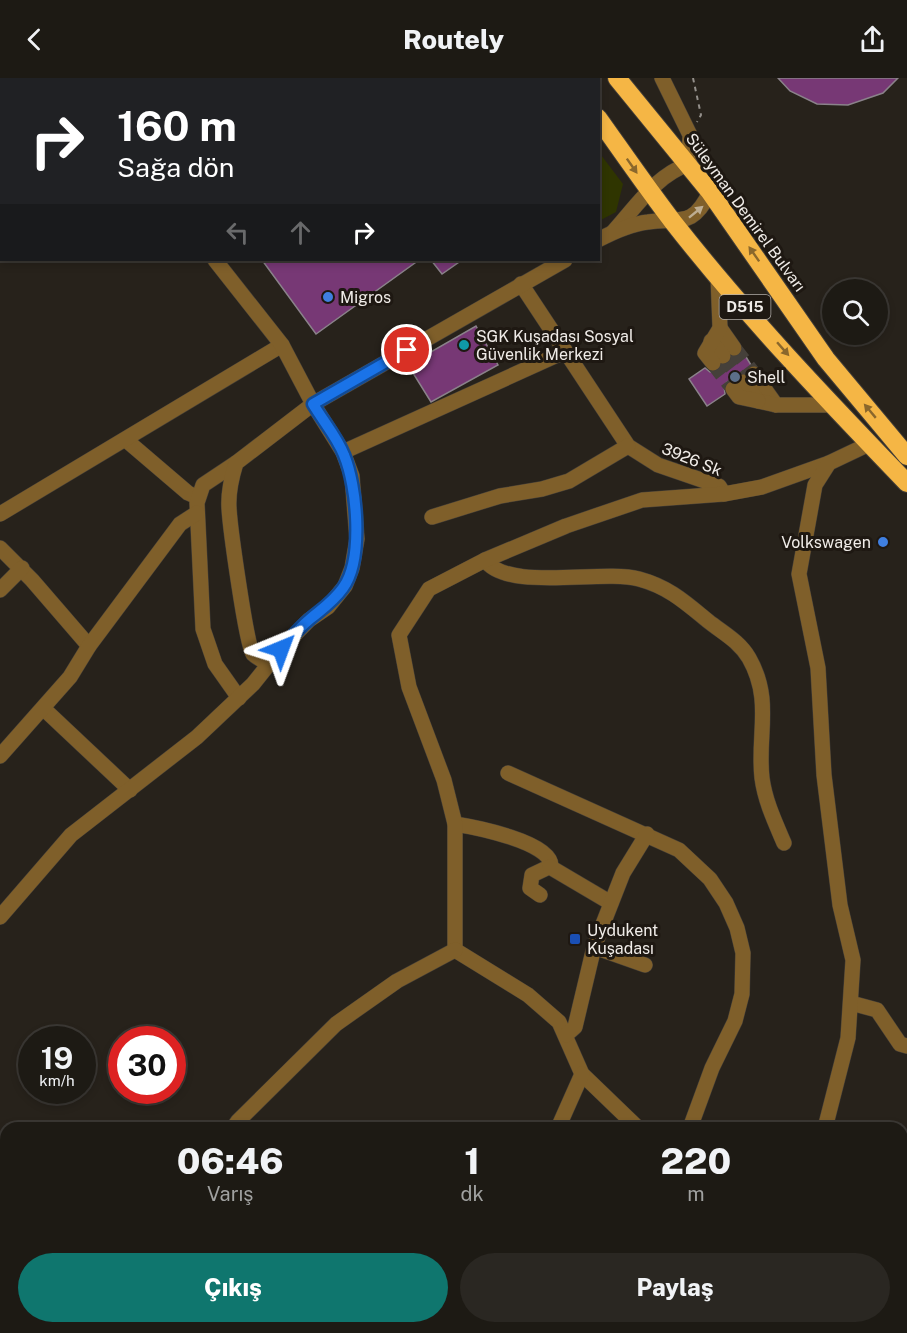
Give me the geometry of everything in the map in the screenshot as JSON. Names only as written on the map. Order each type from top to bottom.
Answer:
[{"type":"highway","name":"Süleyman Demirel Bulvarı","points":[[617,78],[710,192],[826,359],[907,456]]},
{"type":"highway","name":"D515","points":[[600,121],[650,192],[718,277],[832,405],[907,483]]},
{"type":"street","points":[[613,232],[673,170],[688,164],[690,135],[663,78]]},
{"type":"street","points":[[600,239],[613,232],[648,221],[673,222],[689,218],[703,206],[710,192]]},
{"type":"street","points":[[0,917],[71,835],[197,737],[239,698],[309,620],[328,607],[345,586],[352,568],[357,539],[352,476],[343,452],[313,404],[282,345],[216,261]]},
{"type":"street","points":[[239,698],[215,664],[203,629],[197,497],[208,481],[313,404],[561,261]]},
{"type":"street","points":[[716,335],[705,353],[723,355],[716,335],[718,277]]},
{"type":"street","name":"3926 Sk","points":[[521,284],[628,446],[658,465],[719,486],[724,494]]},
{"type":"street","points":[[0,514],[282,345]]},
{"type":"street","points":[[343,452],[564,352]]},
{"type":"street","points":[[776,405],[743,382],[758,402],[776,405],[832,405]]},
{"type":"street","points":[[126,440],[188,493],[197,497]]},
{"type":"street","points":[[455,950],[455,824],[444,780],[409,687],[399,635],[429,589],[485,560],[566,526],[642,500],[724,494],[762,487],[830,464],[869,444]]},
{"type":"street","points":[[432,517],[500,496],[542,489],[569,481],[628,446]]},
{"type":"street","points":[[236,462],[229,507],[243,607],[254,654],[269,664]]},
{"type":"street","points":[[827,1122],[848,1038],[853,960],[840,905],[826,787],[818,668],[799,574],[815,485],[830,464]]},
{"type":"street","points":[[0,756],[70,677],[89,646],[180,524],[197,513]]},
{"type":"street","points":[[0,548],[22,568],[89,646]]},
{"type":"street","points":[[485,560],[498,572],[519,577],[610,574],[651,582],[688,602],[735,640],[748,657],[761,690],[765,716],[762,779],[767,804],[784,843]]},
{"type":"street","points":[[0,590],[22,568]]},
{"type":"street","points":[[44,709],[130,790]]},
{"type":"street","points":[[508,773],[679,850],[710,879],[732,915],[742,953],[744,980],[740,1007],[704,1086],[692,1122]]},
{"type":"street","points":[[455,824],[486,829],[538,848],[551,860],[550,867]]},
{"type":"street","points":[[566,1035],[575,1027],[594,947],[623,873],[647,834]]},
{"type":"street","points":[[540,895],[530,888],[531,878],[550,867]]},
{"type":"street","points":[[550,867],[611,903]]},
{"type":"street","points":[[594,947],[645,965]]},
{"type":"street","points":[[455,950],[528,995],[558,1022],[566,1035],[582,1074],[632,1122]]},
{"type":"street","points":[[237,1122],[336,1024],[397,981],[455,950]]},
{"type":"street","points":[[851,1004],[877,1010],[900,1044],[907,1046]]},
{"type":"street","points":[[561,1122],[582,1074]]},
{"type":"path","points":[[690,135],[701,115],[693,78]]},
{"type":"green space","points":[[600,154],[623,184],[616,212],[600,220]]},
{"type":"building","points":[[778,78],[898,78],[883,93],[848,105],[817,104],[790,91]]},
{"type":"building","name":"Migros","points":[[263,261],[418,261],[316,334]]},
{"type":"building","name":"Migros","points":[[432,261],[461,261],[442,274]]},
{"type":"building","name":"SGK Kuşadası Sosyal Güvenlik Merkezi","points":[[476,326],[498,365],[431,402],[408,365]]},
{"type":"building","points":[[743,352],[751,365],[745,373],[727,382],[724,386],[725,394],[707,406],[689,379],[705,368],[710,372],[719,371],[722,365],[729,363],[732,357]]},
{"type":"tunnel","points":[[734,348],[754,374]]},
{"type":"tunnel","points":[[723,356],[743,382]]},
{"type":"tunnel","points":[[713,363],[733,389]]},
{"type":"place","name":"Migros","points":[[328,297]]},
{"type":"place","name":"SGK Kuşadası Sosyal Güvenlik Merkezi","points":[[464,345]]},
{"type":"place","name":"Shell","points":[[735,377]]},
{"type":"place","name":"Volkswagen","points":[[883,542]]},
{"type":"place","name":"Uydukent Kuşadası","points":[[575,939]]},
{"type":"route","points":[[281,649],[309,620],[328,607],[345,586],[352,568],[357,539],[352,476],[343,452],[313,404],[407,350]]}]
